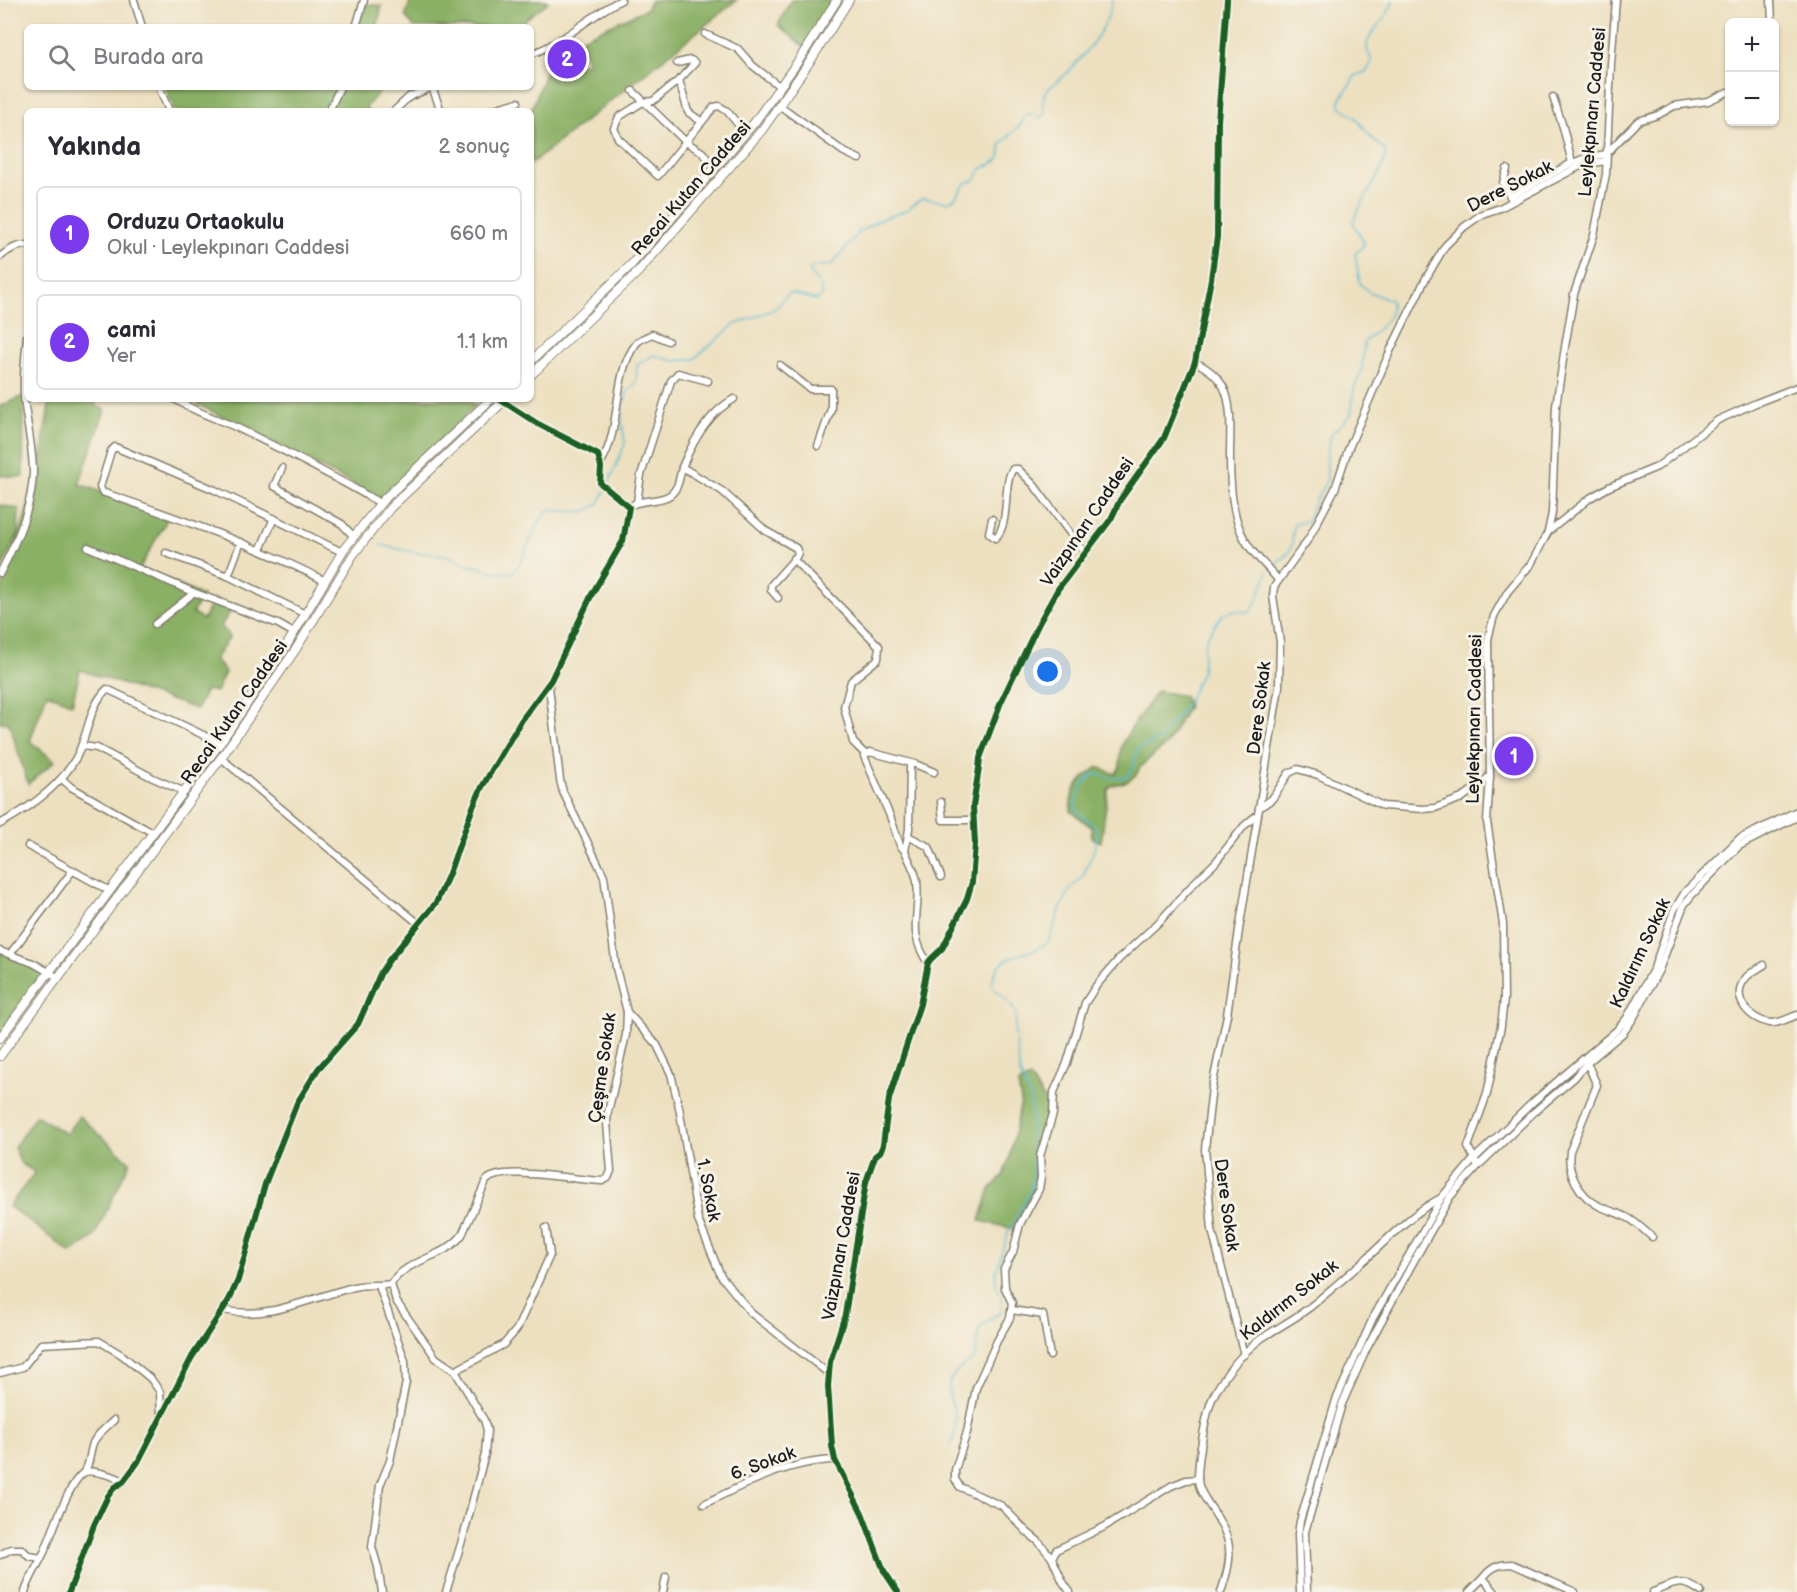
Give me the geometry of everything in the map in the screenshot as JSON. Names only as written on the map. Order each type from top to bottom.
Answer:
[{"type":"main road","name":"Recai Kutan Caddesi","points":[[534,358],[631,265],[745,133],[837,0]]},
{"type":"main road","name":"Recai Kutan Caddesi","points":[[534,372],[638,272],[762,129],[849,0]]},
{"type":"main road","name":"Recai Kutan Caddesi","points":[[0,1038],[220,743],[294,633],[342,552],[380,503],[488,402]]},
{"type":"main road","name":"Recai Kutan Caddesi","points":[[0,1056],[221,758],[296,649],[353,555],[393,504],[501,402]]},
{"type":"street","points":[[134,0],[141,24]]},
{"type":"street","points":[[357,24],[363,0]]},
{"type":"street","points":[[534,53],[571,35],[594,15],[621,0]]},
{"type":"street","name":"Vaizpınarı Caddesi","points":[[898,1592],[884,1571],[862,1513],[836,1460],[832,1446],[828,1373],[845,1315],[866,1182],[875,1156],[883,1145],[889,1099],[920,1004],[928,963],[943,947],[967,899],[972,882],[975,858],[972,820],[980,758],[1001,702],[1058,589],[1077,567],[1084,552],[1111,519],[1120,500],[1164,438],[1195,362],[1217,237],[1218,121],[1227,0]]},
{"type":"street","name":"Leylekpınarı Caddesi","points":[[1478,1166],[1468,1147],[1487,1094],[1501,1026],[1504,999],[1503,924],[1487,822],[1490,776],[1489,632],[1500,604],[1531,564],[1548,532],[1552,513],[1556,406],[1563,357],[1577,282],[1597,222],[1606,174],[1616,0]]},
{"type":"street","points":[[1771,0],[1772,18]]},
{"type":"street","points":[[705,34],[738,49],[752,65],[779,86]]},
{"type":"street","points":[[677,63],[692,60],[695,63],[653,102],[643,102],[619,117],[614,128],[618,138],[658,176],[714,107],[719,106],[727,111],[745,133]]},
{"type":"street","points":[[679,80],[688,112],[702,122]]},
{"type":"street","points":[[160,90],[168,108]]},
{"type":"street","points":[[331,108],[339,90]]},
{"type":"street","points":[[397,108],[409,98],[426,90]]},
{"type":"street","points":[[433,90],[440,108]]},
{"type":"street","points":[[633,91],[686,142],[702,152],[715,167]]},
{"type":"street","points":[[1507,169],[1503,183],[1511,198],[1572,163],[1586,158],[1606,157],[1638,122],[1674,106],[1708,100],[1725,93]]},
{"type":"street","points":[[1552,97],[1563,127],[1572,163]]},
{"type":"street","points":[[497,108],[518,102]]},
{"type":"street","points":[[779,105],[844,152],[859,159]]},
{"type":"street","name":"Dere Sokak","points":[[1244,1355],[1212,1230],[1205,1149],[1212,1088],[1227,1015],[1279,687],[1280,642],[1273,596],[1278,580],[1309,538],[1335,489],[1348,450],[1391,349],[1438,258],[1453,237],[1482,214],[1511,198],[1582,165],[1606,157]]},
{"type":"street","points":[[0,258],[8,250],[24,244]]},
{"type":"street","points":[[601,462],[609,447],[624,369],[637,342],[652,334],[668,341]]},
{"type":"street","points":[[1195,362],[1215,375],[1224,388],[1230,422],[1230,472],[1241,533],[1253,553],[1278,580]]},
{"type":"street","points":[[780,365],[810,389],[831,389],[831,409],[819,446]]},
{"type":"street","points":[[637,502],[641,476],[671,381],[678,373],[708,381]]},
{"type":"street","points":[[1548,532],[1590,498],[1609,487],[1657,467],[1718,420],[1797,387]]},
{"type":"street","points":[[72,1592],[99,1515],[114,1488],[124,1481],[138,1462],[192,1357],[223,1310],[238,1280],[266,1184],[297,1103],[318,1069],[358,1024],[381,972],[430,912],[441,894],[482,787],[521,721],[551,680],[592,594],[622,541],[629,507],[637,502],[662,498],[673,493],[679,482],[682,466],[708,422],[734,399]]},
{"type":"street","points":[[0,573],[16,541],[29,504],[33,474],[25,402]]},
{"type":"street","points":[[180,402],[197,412],[233,425],[275,446],[380,503]]},
{"type":"street","points":[[506,402],[538,424],[598,454],[601,462],[600,483],[629,507]]},
{"type":"street","points":[[325,582],[287,561],[241,542],[102,492],[100,487],[111,451],[115,447],[342,552]]},
{"type":"street","points":[[682,466],[729,496],[766,531],[796,548],[798,552],[793,560],[771,585],[771,590],[778,598]]},
{"type":"street","points":[[282,468],[274,486],[342,524],[354,537]]},
{"type":"street","points":[[992,519],[989,533],[995,538],[1000,532],[1008,499],[1010,474],[1013,469],[1018,469],[1034,485],[1084,552]]},
{"type":"street","points":[[260,550],[274,519]]},
{"type":"street","points":[[228,576],[241,542]]},
{"type":"street","points":[[88,547],[193,592],[278,624],[294,633]]},
{"type":"street","points":[[166,553],[228,576],[305,614]]},
{"type":"street","points":[[793,560],[879,646],[878,659],[852,681],[844,707],[853,742],[865,754],[865,762],[888,810],[900,845],[912,865],[917,883],[917,944],[928,963]]},
{"type":"street","points":[[155,624],[193,592]]},
{"type":"street","name":"Çeşme Sokak","points":[[391,1284],[415,1264],[447,1251],[457,1243],[467,1226],[486,1181],[492,1175],[517,1173],[589,1181],[608,1178],[611,1171],[608,1112],[626,1035],[627,1012],[616,968],[604,876],[563,792],[560,780],[549,687],[551,680]]},
{"type":"street","points":[[0,824],[18,814],[62,779],[82,746],[97,699],[106,689],[220,743]]},
{"type":"street","points":[[82,746],[97,748],[185,792]]},
{"type":"street","points":[[865,754],[870,752],[920,765],[934,772]]},
{"type":"street","points":[[221,758],[419,924]]},
{"type":"street","points":[[905,850],[908,836],[910,764]]},
{"type":"street","points":[[1070,1592],[1052,1558],[1008,1510],[994,1501],[964,1489],[957,1483],[954,1475],[967,1432],[976,1388],[997,1341],[1008,1323],[1012,1310],[1012,1304],[1005,1288],[1004,1269],[1013,1252],[1020,1224],[1039,1189],[1040,1156],[1053,1114],[1054,1092],[1067,1062],[1079,1015],[1085,1003],[1119,959],[1160,922],[1215,863],[1244,826],[1272,799],[1289,773],[1298,770],[1318,775],[1383,806],[1423,809],[1435,808],[1462,798],[1490,776]]},
{"type":"street","points":[[62,779],[70,787],[153,833]]},
{"type":"street","points":[[941,802],[943,820],[972,820]]},
{"type":"street","name":"Kaldırım Sokak","points":[[1307,1592],[1305,1532],[1342,1404],[1383,1318],[1450,1197],[1478,1166],[1534,1112],[1574,1078],[1586,1061],[1627,1018],[1654,968],[1674,910],[1685,892],[1739,840],[1797,811]]},
{"type":"street","name":"Kaldırım Sokak","points":[[1198,1479],[1208,1408],[1223,1380],[1244,1355],[1262,1339],[1313,1305],[1389,1237],[1429,1204],[1442,1197],[1474,1159],[1525,1108],[1623,1033],[1633,1019],[1667,952],[1684,904],[1739,846],[1797,817]]},
{"type":"street","points":[[908,836],[929,848],[941,877]]},
{"type":"street","points":[[28,846],[110,891]]},
{"type":"street","points":[[10,954],[73,870]]},
{"type":"street","points":[[0,951],[59,978]]},
{"type":"street","points":[[1764,965],[1746,977],[1742,984],[1739,996],[1746,1009],[1754,1017],[1770,1023],[1797,1015]]},
{"type":"street","name":"1. Sokak","points":[[627,1012],[650,1035],[668,1065],[679,1107],[695,1211],[721,1276],[756,1318],[828,1373]]},
{"type":"street","points":[[1586,1061],[1597,1085],[1570,1151],[1572,1175],[1578,1187],[1598,1206],[1629,1219],[1652,1237]]},
{"type":"street","points":[[1300,1592],[1298,1532],[1336,1400],[1373,1318],[1442,1197],[1450,1197]]},
{"type":"street","points":[[455,1371],[504,1344],[517,1329],[550,1255],[546,1228]]},
{"type":"street","points":[[223,1310],[242,1312],[269,1310],[315,1300],[357,1286],[391,1284],[396,1301],[436,1358],[455,1371],[488,1430],[488,1442],[446,1592]]},
{"type":"street","points":[[379,1286],[405,1361],[406,1382],[390,1461],[380,1485],[372,1547],[382,1592]]},
{"type":"street","points":[[1012,1310],[1043,1315],[1050,1356]]},
{"type":"street","points":[[0,1373],[23,1367],[41,1344],[99,1341],[122,1355],[151,1379],[160,1392],[161,1417]]},
{"type":"street","points":[[25,1592],[63,1506],[90,1465],[93,1441],[114,1420]]},
{"type":"street","name":"6. Sokak","points":[[704,1504],[799,1465],[836,1460]]},
{"type":"street","points":[[84,1472],[114,1476],[124,1481]]},
{"type":"street","points":[[1052,1558],[1056,1550],[1104,1527],[1171,1486],[1186,1480],[1198,1479],[1200,1490],[1225,1530],[1229,1541],[1230,1553],[1221,1592]]},
{"type":"street","points":[[0,1555],[11,1549],[22,1549],[29,1556],[41,1558]]},
{"type":"street","points":[[1469,1592],[1489,1569],[1502,1564],[1512,1564],[1575,1592]]},
{"type":"street","points":[[663,1592],[666,1577]]},
{"type":"street","points":[[1483,1578],[1495,1592]]},
{"type":"street","points":[[1653,1592],[1668,1589],[1678,1582],[1691,1584],[1701,1592]]},
{"type":"green space","points":[[411,0],[546,0],[548,2],[520,24],[412,24],[405,16]]},
{"type":"green space","points":[[651,0],[737,0],[534,162],[534,108],[532,108],[547,68],[588,63],[580,39],[646,9]]},
{"type":"green space","points":[[791,0],[832,0],[806,48],[778,25]]},
{"type":"green space","points":[[364,4],[382,6],[378,24],[357,24]]},
{"type":"green space","points":[[166,90],[374,90],[378,93],[366,108],[174,108]]},
{"type":"green space","points":[[24,396],[23,477],[0,476],[0,406]]},
{"type":"green space","points":[[50,402],[95,402],[96,406],[105,410],[79,484],[169,516],[140,568],[203,596],[192,613],[203,620],[213,599],[233,607],[221,626],[230,636],[215,659],[225,672],[216,692],[206,690],[197,709],[80,670],[72,704],[47,693],[30,741],[55,761],[28,784],[9,723],[0,722],[0,595],[38,475]]},
{"type":"green space","points":[[200,402],[470,402],[476,405],[382,499],[197,404]]},
{"type":"green space","points":[[0,505],[19,509],[18,534],[0,572]]},
{"type":"green space","points":[[1157,691],[1184,696],[1188,706],[1167,744],[1141,766],[1136,775],[1128,781],[1111,786],[1108,790],[1101,842],[1092,838],[1091,827],[1071,811],[1074,791],[1081,780],[1098,767],[1115,774],[1118,771],[1123,742]]},
{"type":"green space","points":[[217,755],[211,767],[59,971],[55,969],[208,763]]},
{"type":"green space","points":[[0,951],[50,972],[0,1038]]},
{"type":"green space","points":[[1030,1078],[1049,1108],[1037,1148],[1036,1187],[1014,1229],[980,1221],[990,1189],[1002,1177],[1009,1160],[1021,1101],[1018,1084]]},
{"type":"green space","points":[[36,1115],[66,1134],[79,1116],[130,1162],[94,1237],[71,1253],[9,1206],[35,1172],[21,1164],[14,1147]]},
{"type":"waterway","points":[[607,487],[625,444],[622,422],[623,406],[628,391],[636,383],[637,365],[653,355],[674,361],[694,359],[734,325],[775,309],[791,293],[818,300],[822,296],[820,285],[810,273],[811,268],[832,265],[860,231],[879,220],[907,210],[922,198],[948,202],[954,199],[966,183],[975,180],[980,170],[997,161],[1000,157],[1001,144],[1022,123],[1024,116],[1032,114],[1040,118],[1045,114],[1044,95],[1082,57],[1096,39],[1107,20],[1112,0]]},
{"type":"waterway","points":[[1270,568],[1285,557],[1289,551],[1295,523],[1308,522],[1313,505],[1327,480],[1327,452],[1332,433],[1351,415],[1354,389],[1362,369],[1364,342],[1385,323],[1391,311],[1390,298],[1369,292],[1360,284],[1355,254],[1364,242],[1353,223],[1382,166],[1385,150],[1375,142],[1355,117],[1341,107],[1339,102],[1355,76],[1367,71],[1372,61],[1367,49],[1368,41],[1387,14],[1393,0]]},
{"type":"waterway","points":[[381,545],[412,552],[447,555],[462,563],[507,573],[518,567],[537,526],[548,510],[583,512],[598,505],[605,491]]},
{"type":"waterway","points":[[950,1446],[956,1422],[949,1393],[950,1382],[962,1367],[974,1359],[978,1331],[984,1323],[1001,1312],[1002,1298],[996,1284],[996,1272],[1009,1230],[1030,1192],[1033,1179],[1032,1109],[1030,1097],[1020,1074],[1015,1031],[1016,1014],[1010,1003],[992,986],[994,974],[1006,960],[1032,951],[1049,941],[1061,907],[1071,888],[1082,878],[1094,850],[1097,834],[1095,826],[1079,814],[1075,806],[1082,786],[1093,774],[1110,778],[1125,777],[1132,770],[1137,749],[1159,740],[1188,702],[1202,670],[1207,637],[1221,616],[1233,610],[1246,612],[1251,610],[1268,572]]},
{"type":"cycle path","points":[[898,1592],[884,1571],[862,1513],[835,1460],[832,1446],[828,1386],[830,1362],[845,1315],[866,1182],[875,1156],[883,1145],[889,1099],[920,1004],[928,963],[943,947],[967,899],[972,882],[975,844],[973,806],[980,758],[1001,702],[1058,589],[1111,519],[1120,500],[1164,438],[1195,362],[1217,237],[1218,121],[1227,0]]},
{"type":"cycle path","points":[[69,1592],[94,1525],[108,1496],[124,1481],[138,1462],[192,1357],[229,1300],[238,1280],[265,1184],[297,1103],[318,1069],[358,1024],[381,972],[389,960],[436,903],[482,787],[521,721],[551,680],[592,594],[623,541],[629,507],[600,483],[601,467],[598,455],[538,424],[504,402]]},
{"type":"place","name":"cami","points":[[567,59]]},
{"type":"place","name":"Orduzu Ortaokulu","points":[[1514,756]]}]
